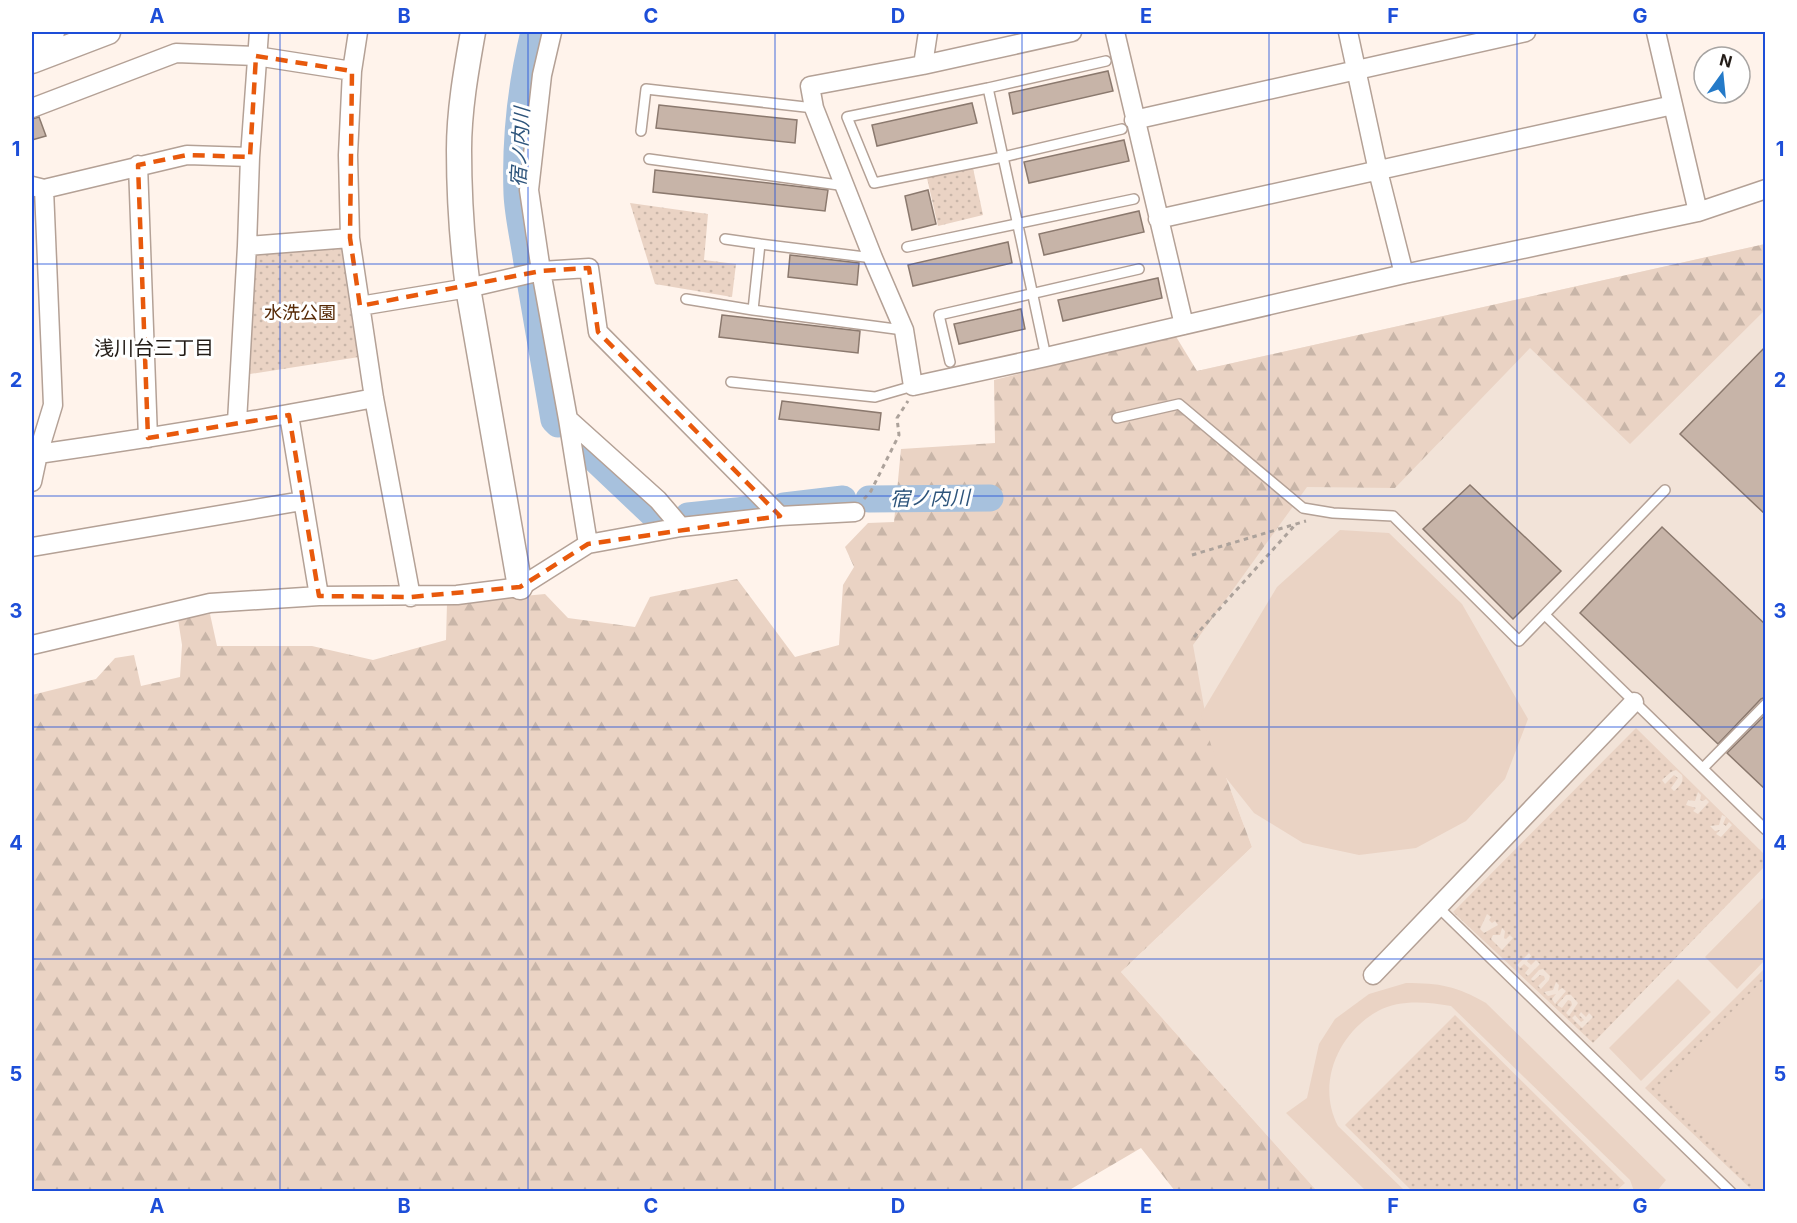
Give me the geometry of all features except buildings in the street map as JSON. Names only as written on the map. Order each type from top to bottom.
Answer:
[{"type":"street","points":[[32,38],[52,32]]},
{"type":"street","points":[[32,61],[108,32]]},
{"type":"street","points":[[237,422],[248,246],[249,157],[259,32]]},
{"type":"street","points":[[358,32],[352,71],[348,155],[350,238],[374,398],[411,597]]},
{"type":"street","points":[[473,32],[465,78],[459,149],[462,238],[468,288],[520,587]]},
{"type":"street","points":[[552,32],[542,75],[530,190],[541,271],[588,543]]},
{"type":"street","points":[[922,65],[928,32]]},
{"type":"street","points":[[1072,32],[1008,39],[922,65],[810,86],[814,108],[904,330],[914,386],[1404,274],[1698,212],[1766,189]]},
{"type":"street","points":[[1115,32],[1128,124],[1158,219],[1184,325]]},
{"type":"street","points":[[1348,32],[1378,171],[1404,274]]},
{"type":"street","points":[[1128,124],[1526,32]]},
{"type":"street","points":[[1656,32],[1698,212]]},
{"type":"street","points":[[32,108],[176,53],[256,56],[352,71]]},
{"type":"street","points":[[1158,219],[1672,105]]},
{"type":"street","points":[[32,482],[53,405],[39,254],[38,187],[187,154],[249,157]]},
{"type":"street","points":[[138,165],[148,438]]},
{"type":"street","points":[[248,246],[350,238]]},
{"type":"street","points":[[360,306],[468,288],[541,271],[589,268],[598,332],[780,516]]},
{"type":"street","points":[[38,454],[289,415],[374,398]]},
{"type":"street","points":[[289,415],[319,596]]},
{"type":"street","points":[[568,419],[658,500],[681,527]]},
{"type":"street","points":[[32,547],[302,501]]},
{"type":"street","points":[[32,645],[210,603],[319,596],[457,595],[520,587],[588,543],[681,527],[780,516],[855,512]]},
{"type":"street","points":[[1372,975],[1634,702]]},
{"type":"lane","points":[[1106,61],[847,117],[874,183],[1003,157],[1128,124]]},
{"type":"lane","points":[[987,88],[1046,357]]},
{"type":"lane","points":[[641,131],[646,89],[814,108]]},
{"type":"lane","points":[[649,159],[846,186]]},
{"type":"lane","points":[[907,248],[1134,199]]},
{"type":"lane","points":[[725,239],[873,258]]},
{"type":"lane","points":[[753,310],[760,244]]},
{"type":"lane","points":[[950,362],[939,315],[1139,269]]},
{"type":"lane","points":[[686,299],[904,330]]},
{"type":"lane","points":[[731,382],[875,397],[914,386]]},
{"type":"lane","points":[[1117,418],[1179,404],[1303,508],[1333,513],[1393,516],[1519,641],[1665,490]]},
{"type":"lane","points":[[1545,615],[1766,830]]},
{"type":"lane","points":[[1702,768],[1766,704]]},
{"type":"lane","points":[[1438,907],[1731,1191]]},
{"type":"path","points":[[871,491],[899,435],[897,418],[912,396],[914,386]]},
{"type":"path","points":[[1192,555],[1333,513]]},
{"type":"path","points":[[1194,637],[1296,524]]},
{"type":"highlighted area","points":[[256,56],[352,71],[350,238],[360,306],[541,271],[589,268],[598,332],[780,516],[588,544],[520,587],[411,597],[319,596],[289,415],[148,438],[138,165],[187,155],[250,157]]},
{"type":"shaded area","points":[[1765,244],[1765,1191],[1317,1191],[1121,972],[1252,847],[1208,729],[1178,636],[1197,371]]},
{"type":"green space","points":[[973,168],[983,215],[938,226],[927,178]]},
{"type":"green space","points":[[630,203],[708,214],[704,260],[736,264],[732,297],[655,284]]},
{"type":"green space","points":[[1765,244],[1765,310],[1630,444],[1530,348],[1395,488],[1307,487],[1193,645],[1208,729],[1252,847],[1121,972],[1317,1191],[1175,1191],[1141,1148],[1066,1192],[32,1191],[32,695],[96,679],[115,658],[134,655],[141,686],[180,677],[182,645],[178,619],[210,614],[217,646],[312,646],[373,660],[446,640],[447,603],[545,594],[568,618],[635,627],[650,597],[737,579],[795,657],[839,645],[843,585],[854,567],[845,547],[868,523],[894,522],[901,449],[995,443],[994,380],[1175,335],[1197,371]]},
{"type":"green space","name":"水洗公園","points":[[345,245],[359,357],[244,375],[252,249]]},
{"type":"green space","points":[[1340,530],[1389,533],[1462,604],[1528,719],[1505,779],[1466,821],[1416,848],[1359,855],[1303,843],[1254,813],[1219,769],[1201,714],[1277,587]]},
{"type":"green space","points":[[1636,728],[1765,855],[1765,866],[1593,1043],[1453,912]],"holes":[[[1676,770],[1682,775],[1681,784],[1674,791],[1671,788],[1678,778],[1674,775],[1665,784],[1662,780]],[[1698,792],[1701,795],[1700,800],[1706,799],[1709,802],[1698,814],[1693,811],[1696,808],[1686,805],[1688,800],[1695,801]],[[1722,815],[1726,817],[1723,824],[1726,826],[1729,822],[1732,825],[1721,837],[1716,834],[1720,830],[1715,831],[1710,826],[1719,825]],[[1487,914],[1491,917],[1489,920],[1492,923],[1495,921],[1498,925],[1484,933],[1480,929]],[[1502,928],[1505,931],[1504,938],[1510,935],[1513,938],[1502,950],[1491,939],[1493,935],[1500,935]],[[1529,953],[1531,956],[1527,961],[1531,965],[1536,960],[1540,964],[1528,976],[1525,973],[1529,968],[1524,964],[1520,968],[1517,965]],[[1543,969],[1550,976],[1541,989],[1538,986],[1545,979],[1544,976],[1540,975],[1533,981],[1531,979]],[[1556,982],[1559,985],[1558,991],[1562,988],[1566,991],[1555,1004],[1552,999],[1556,994],[1548,996],[1544,992],[1553,990]],[[1566,995],[1571,995],[1578,1003],[1569,1016],[1566,1013],[1572,1005],[1568,1000],[1562,1008],[1557,1005]],[[1581,1012],[1586,1017],[1589,1013],[1593,1017],[1582,1028],[1572,1018],[1575,1015],[1581,1022],[1584,1020],[1579,1015]]]},
{"type":"green space","points":[[1765,896],[1765,960],[1737,989],[1705,957]]},
{"type":"green space","points":[[1765,968],[1765,1191],[1753,1191],[1645,1088]]},
{"type":"green space","points":[[1765,978],[1766,1191],[1764,1192],[1656,1088]]},
{"type":"green space","points":[[1678,979],[1711,1012],[1641,1081],[1609,1048]]},
{"type":"green space","points":[[1406,983],[1448,987],[1486,1003],[1666,1180],[1657,1191],[1634,1191],[1630,1180],[1451,1006],[1414,1002],[1387,1007],[1364,1021],[1342,1046],[1330,1077],[1329,1093],[1338,1126],[1405,1191],[1366,1191],[1286,1113],[1307,1098],[1319,1044],[1335,1019],[1369,994]]},
{"type":"green space","points":[[1455,1015],[1625,1183],[1616,1191],[1412,1191],[1345,1125]]},
{"type":"waterway","name":"宿ノ内川","points":[[527,263],[518,203],[517,153],[522,92],[534,32]]},
{"type":"waterway","name":"宿ノ内川","points":[[531,286],[554,420],[558,424]]},
{"type":"waterway","name":"宿ノ内川","points":[[583,448],[658,519]]},
{"type":"waterway","name":"宿ノ内川","points":[[869,499],[990,498]]},
{"type":"waterway","name":"宿ノ内川","points":[[784,506],[843,499]]},
{"type":"waterway","name":"宿ノ内川","points":[[688,516],[756,509]]},
{"type":"district","name":"浅川台三丁目","points":[[154,348]]}]
